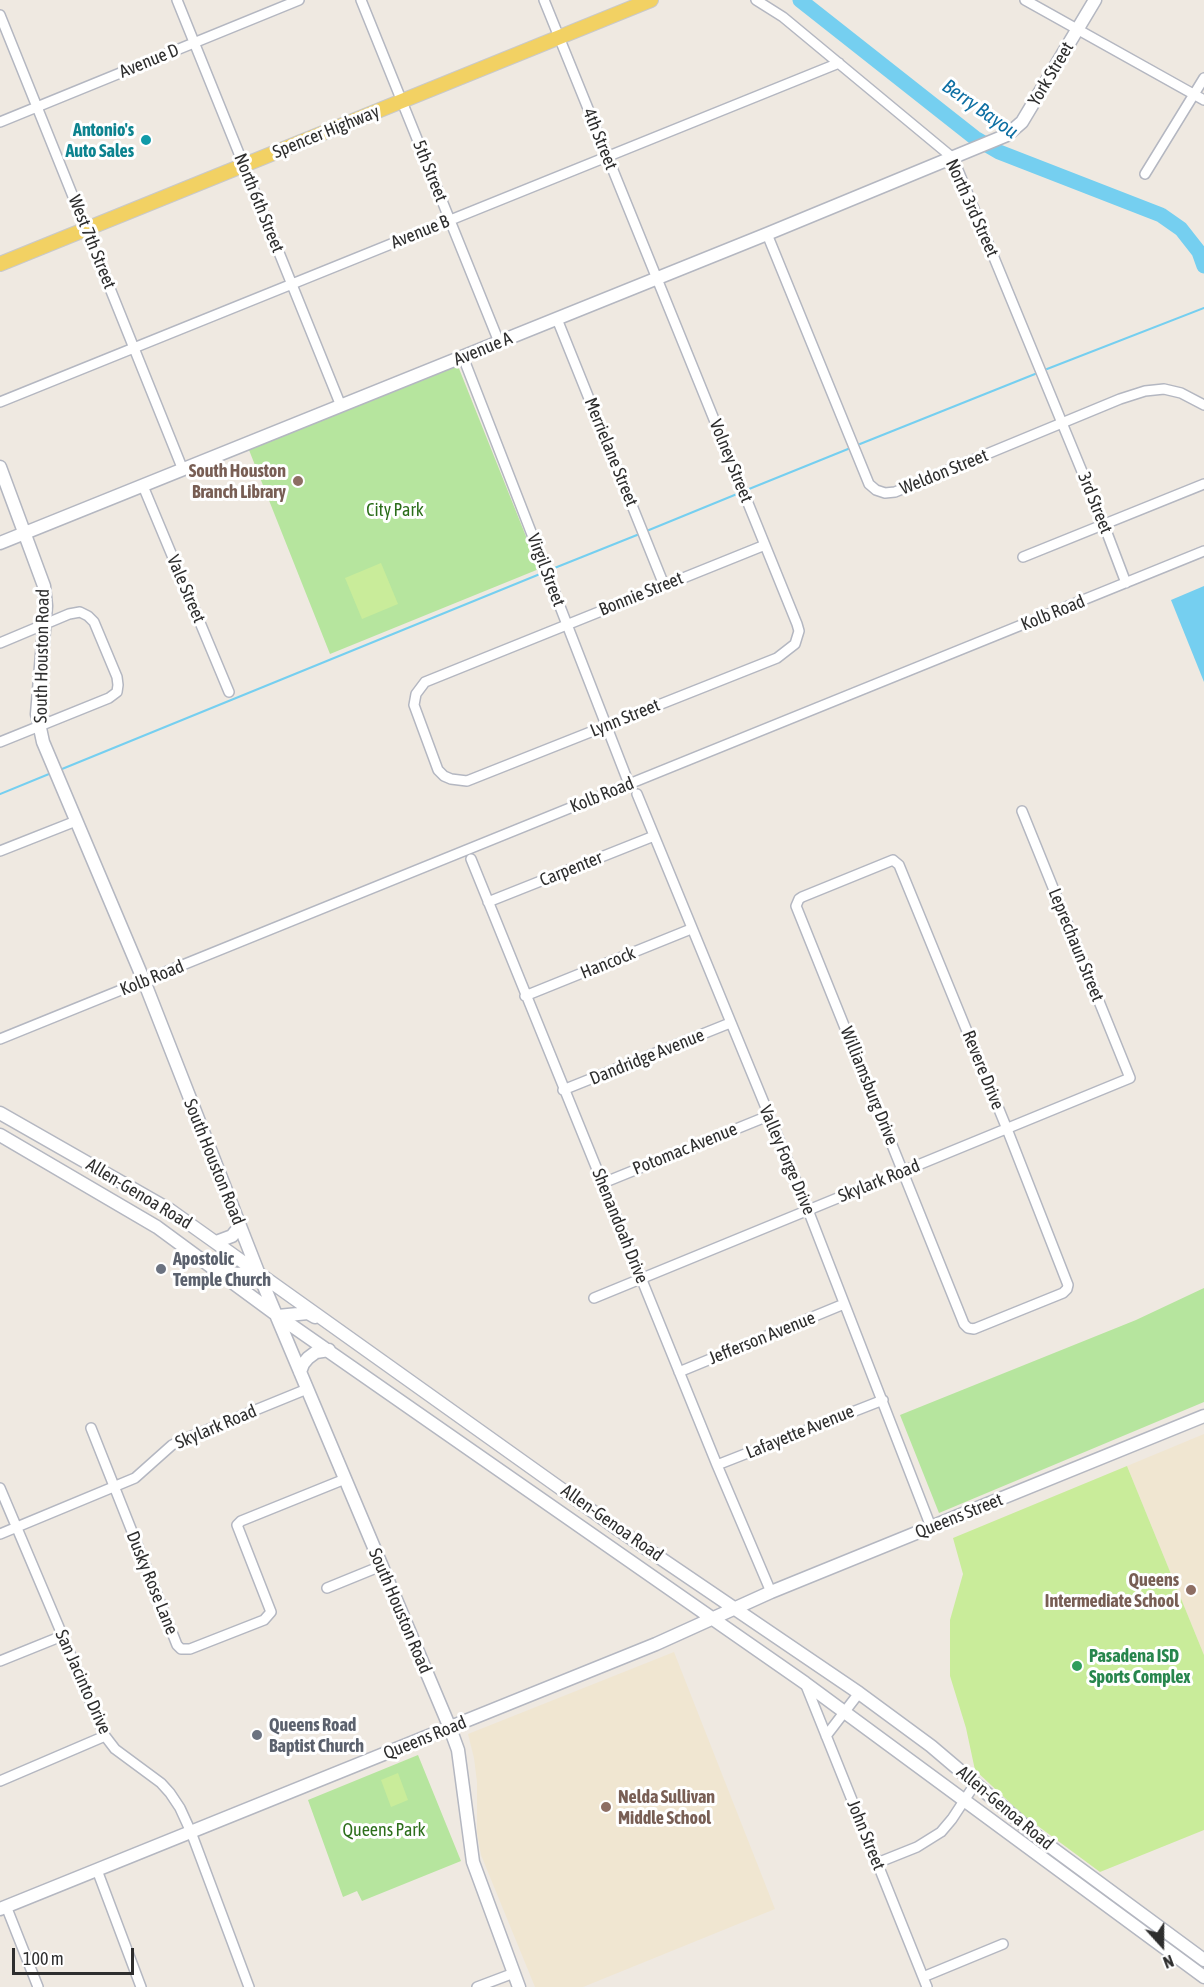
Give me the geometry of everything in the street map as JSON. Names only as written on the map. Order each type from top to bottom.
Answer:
[{"type":"main road","name":"Spencer Highway","points":[[0,264],[651,0]]},
{"type":"street","name":"North 6th Street","points":[[177,0],[340,406]]},
{"type":"street","name":"Avenue D","points":[[0,122],[299,0]]},
{"type":"street","name":"5th Street","points":[[361,0],[499,342]]},
{"type":"street","name":"4th Street","points":[[544,0],[656,278]]},
{"type":"street","name":"North 3rd Street","points":[[756,0],[783,17],[953,158],[1063,423]]},
{"type":"street","points":[[1025,0],[1204,100]]},
{"type":"street","name":"York Street","points":[[966,152],[1007,135],[1022,122],[1095,0]]},
{"type":"street","name":"West 7th Street","points":[[0,15],[183,470]]},
{"type":"street","name":"Avenue B","points":[[0,402],[839,63]]},
{"type":"street","points":[[1145,174],[1204,78]]},
{"type":"street","name":"Avenue A","points":[[0,543],[966,152]]},
{"type":"street","name":"Weldon Street","points":[[768,234],[869,484],[876,490],[885,493],[896,492],[1145,391],[1164,389],[1181,393],[1204,405]]},
{"type":"street","name":"Volney Street","points":[[656,278],[797,624],[799,631],[795,645]]},
{"type":"street","name":"Merrielane Street","points":[[557,319],[664,585]]},
{"type":"street","name":"Virgil Street","points":[[463,357],[629,784]]},
{"type":"street","name":"3rd Street","points":[[1063,423],[1126,583]]},
{"type":"street","name":"South Houston Road","points":[[0,467],[44,586],[45,625],[38,699],[39,727],[43,742],[144,981],[258,1272],[450,1728],[458,1750],[473,1862],[519,1987]]},
{"type":"street","points":[[1023,557],[1204,484]]},
{"type":"street","name":"Vale Street","points":[[143,486],[229,692]]},
{"type":"street","name":"Bonnie Street","points":[[451,779],[438,770],[414,705],[416,694],[425,682],[765,545]]},
{"type":"street","name":"Kolb Road","points":[[0,1039],[1204,551]]},
{"type":"street","points":[[0,643],[69,614],[80,612],[94,622],[117,677],[117,692],[109,698],[0,742]]},
{"type":"street","name":"Lynn Street","points":[[451,779],[467,781],[777,658],[795,645]]},
{"type":"street","name":"Valley Forge Drive","points":[[637,794],[808,1210],[931,1527]]},
{"type":"street","name":"Leprechaun Street","points":[[1022,811],[1130,1078]]},
{"type":"street","points":[[0,851],[76,821]]},
{"type":"street","name":"Carpenter","points":[[488,902],[654,836]]},
{"type":"street","name":"Shenandoah Drive","points":[[471,859],[563,1090],[771,1592]]},
{"type":"street","name":"Revere Drive","points":[[839,881],[893,860],[899,865],[1068,1285],[1063,1293],[1020,1311]]},
{"type":"street","name":"Williamsburg Drive","points":[[839,881],[802,897],[796,906],[964,1324],[974,1329],[1020,1311]]},
{"type":"street","name":"Hancock","points":[[525,996],[691,929]]},
{"type":"street","name":"Dandridge Avenue","points":[[563,1090],[730,1023]]},
{"type":"street","name":"Skylark Road","points":[[594,1298],[1130,1078]]},
{"type":"street","name":"Allen-Genoa Road","points":[[0,1113],[170,1210],[616,1528],[859,1693],[931,1746],[1044,1842],[1204,1960]]},
{"type":"street","name":"Potomac Avenue","points":[[603,1183],[768,1116]]},
{"type":"street","name":"Allen-Genoa Road","points":[[0,1135],[157,1227],[278,1316],[805,1683],[1204,1977]]},
{"type":"street","points":[[42,1161],[52,1142]]},
{"type":"street","points":[[157,1227],[170,1210]]},
{"type":"street","points":[[216,1242],[232,1236],[240,1226]]},
{"type":"street","points":[[212,1267],[237,1274],[258,1272]]},
{"type":"street","name":"Jefferson Avenue","points":[[679,1372],[844,1304]]},
{"type":"street","points":[[278,1316],[308,1313],[330,1324]]},
{"type":"street","points":[[300,1372],[308,1358],[316,1352],[329,1350]]},
{"type":"street","points":[[388,1391],[402,1374]]},
{"type":"street","name":"Skylark Road","points":[[0,1534],[135,1478],[172,1445],[182,1440],[307,1389]]},
{"type":"street","name":"Lafayette Avenue","points":[[717,1465],[883,1400]]},
{"type":"street","name":"Queens Street","points":[[715,1619],[735,1607],[771,1592],[1204,1416]]},
{"type":"street","name":"Dusky Rose Lane","points":[[91,1428],[177,1645],[185,1650],[264,1620],[271,1612],[237,1525],[241,1521],[345,1479]]},
{"type":"street","name":"San Jacinto Drive","points":[[0,1488],[105,1736],[115,1749],[142,1768],[170,1793],[191,1832],[249,1987]]},
{"type":"street","points":[[566,1518],[579,1500]]},
{"type":"street","points":[[327,1588],[381,1566]]},
{"type":"street","name":"Queens Road","points":[[3,1907],[715,1619]]},
{"type":"street","points":[[0,1661],[62,1636]]},
{"type":"street","name":"John Street","points":[[805,1683],[927,1987]]},
{"type":"street","points":[[826,1737],[859,1693]]},
{"type":"street","points":[[0,1781],[105,1736]]},
{"type":"street","points":[[877,1863],[917,1847],[941,1832],[975,1784]]},
{"type":"street","points":[[97,1870],[141,1987]]},
{"type":"street","points":[[3,1907],[38,1987]]},
{"type":"street","points":[[1132,1924],[1141,1914]]},
{"type":"street","points":[[923,1977],[1003,1944]]},
{"type":"street","points":[[477,1987],[514,1973]]},
{"type":"shaded area","name":"Queens Intermediate School","points":[[1204,1434],[1204,1655],[1127,1466]]},
{"type":"shaded area","name":"Nelda Sullivan Middle School","points":[[674,1652],[775,1909],[583,1987],[535,1987],[481,1855],[477,1833],[477,1782],[468,1734]]},
{"type":"green space","name":"City Park","points":[[458,366],[539,569],[330,654],[249,450]]},
{"type":"green space","points":[[381,563],[398,604],[362,619],[345,578]]},
{"type":"green space","points":[[1204,1288],[1204,1402],[939,1513],[900,1415],[1136,1320]]},
{"type":"green space","name":"Pasadena ISD Sports Complex","points":[[1127,1466],[1204,1655],[1204,1830],[1100,1872],[1023,1815],[975,1770],[966,1728],[950,1676],[950,1620],[963,1574],[953,1538]]},
{"type":"green space","name":"Queens Park","points":[[418,1755],[461,1861],[362,1901],[357,1891],[343,1897],[308,1800]]},
{"type":"green space","points":[[398,1773],[408,1800],[391,1807],[381,1780]]},
{"type":"water","points":[[1204,586],[1204,682],[1171,600]]},
{"type":"waterway","name":"Berry Bayou","points":[[800,0],[975,138],[999,152],[1161,215],[1181,229],[1199,252],[1204,266]]},
{"type":"waterway","points":[[1047,369],[1204,308]]},
{"type":"waterway","points":[[860,444],[1035,374]]},
{"type":"waterway","points":[[749,489],[848,449]]},
{"type":"waterway","points":[[649,530],[737,494]]},
{"type":"waterway","points":[[552,569],[637,535]]},
{"type":"waterway","points":[[62,769],[540,574]]},
{"type":"waterway","points":[[0,794],[49,774]]},
{"type":"place","name":"Antonio's Auto Sales","points":[[146,140]]},
{"type":"place","name":"South Houston Branch Library","points":[[298,481]]},
{"type":"place","name":"Apostolic Temple Church","points":[[161,1269]]},
{"type":"place","name":"Queens Intermediate School","points":[[1191,1590]]},
{"type":"place","name":"Pasadena ISD Sports Complex","points":[[1077,1666]]},
{"type":"place","name":"Queens Road Baptist Church","points":[[257,1735]]},
{"type":"place","name":"Nelda Sullivan Middle School","points":[[606,1807]]}]
